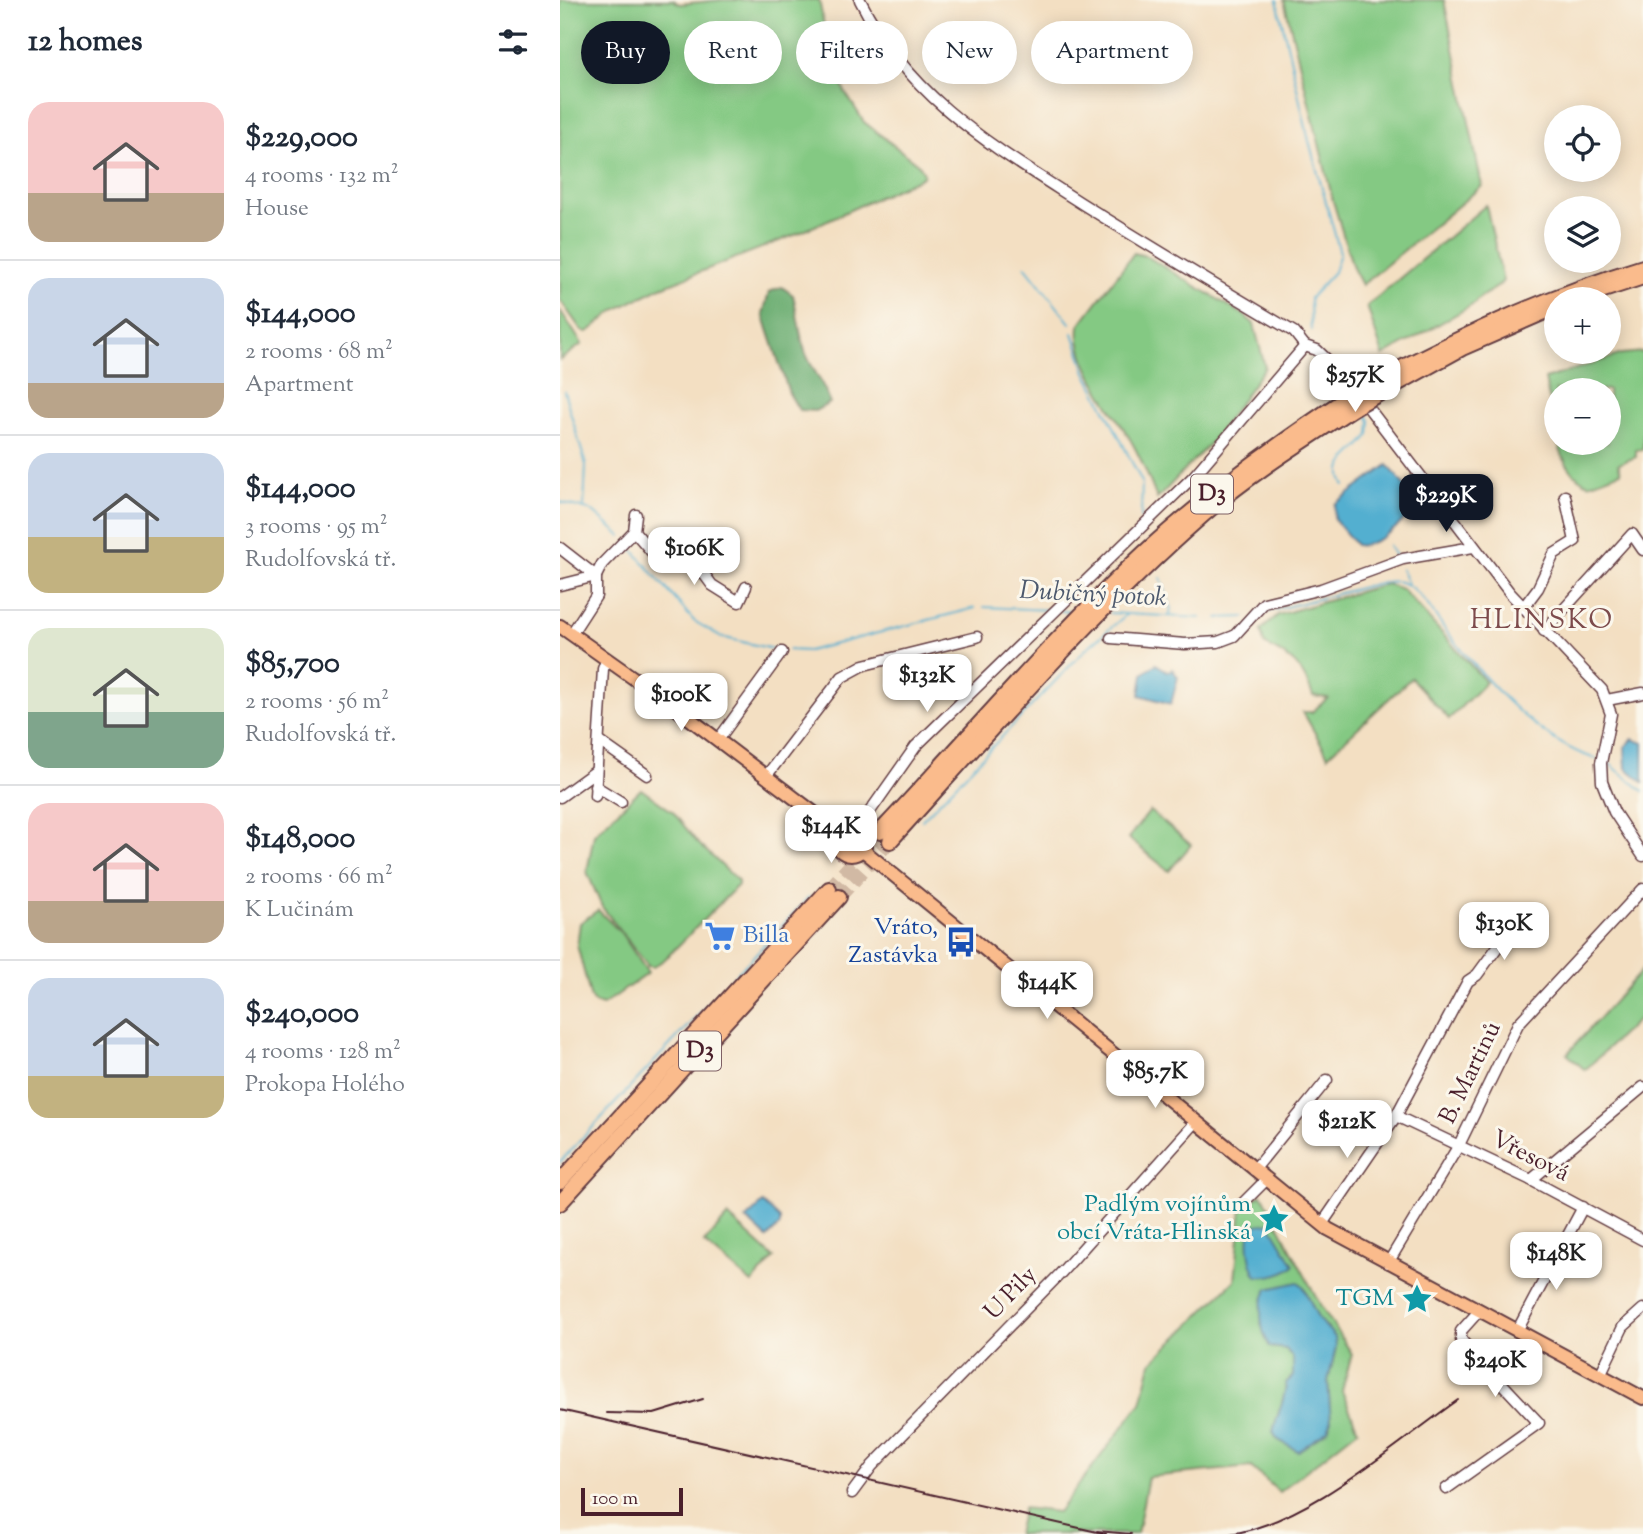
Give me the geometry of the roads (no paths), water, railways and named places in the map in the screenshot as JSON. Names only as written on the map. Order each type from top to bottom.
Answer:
[{"type":"highway","name":"D3","points":[[1351,402],[1205,514],[1106,607],[1092,612],[1078,618],[885,836],[1092,612],[1199,505],[1351,402],[1457,338],[1522,308],[1643,267]]},
{"type":"highway","points":[[1613,287],[1643,277]]},
{"type":"highway","name":"D3","points":[[1367,393],[1544,312]]},
{"type":"highway","name":"D3","points":[[560,1182],[834,893],[560,1203]]},
{"type":"main road","points":[[566,630],[767,775],[838,831]]},
{"type":"main road","points":[[846,825],[859,827],[866,840],[863,850],[854,855],[844,853],[836,846],[838,831],[846,825]]},
{"type":"main road","points":[[863,850],[1322,1224],[1388,1263],[1643,1398]]},
{"type":"street","points":[[860,0],[875,31],[895,55],[939,105],[975,136],[1153,248],[1294,332],[1306,346],[1317,350],[1345,377],[1414,464],[1473,547],[1523,608],[1607,699],[1611,714],[1602,760],[1602,782],[1614,812],[1643,856]]},
{"type":"street","points":[[859,827],[916,746],[1194,477],[1306,346]]},
{"type":"street","points":[[1523,608],[1538,588],[1554,554],[1575,541],[1564,496]]},
{"type":"street","points":[[566,630],[596,596],[596,576],[610,554],[628,538],[636,515]]},
{"type":"street","points":[[1544,631],[1632,534],[1643,550]]},
{"type":"street","points":[[628,538],[657,558],[701,570],[712,584],[738,602],[746,587]]},
{"type":"street","points":[[1111,638],[1185,644],[1218,642],[1234,636],[1264,603],[1321,589],[1403,559],[1473,547]]},
{"type":"street","points":[[560,548],[596,576]]},
{"type":"street","points":[[560,585],[596,576]]},
{"type":"street","points":[[767,775],[842,677],[864,665],[977,637]]},
{"type":"street","points":[[719,740],[782,652]]},
{"type":"street","points":[[607,658],[603,669],[596,790],[621,802]]},
{"type":"street","points":[[1607,699],[1643,692]]},
{"type":"street","points":[[599,741],[647,775]]},
{"type":"street","points":[[560,797],[596,771]]},
{"type":"street","name":"B. Martinů","points":[[1388,1263],[1459,1145],[1518,1024],[1643,889]]},
{"type":"street","points":[[1322,1224],[1396,1116],[1468,981],[1477,975],[1518,919]]},
{"type":"street","points":[[1254,1170],[1327,1080]]},
{"type":"street","points":[[1531,1180],[1643,1087]]},
{"type":"street","name":"Vřesová","points":[[1396,1116],[1531,1180],[1643,1240]]},
{"type":"street","name":"U Pily","points":[[852,1493],[878,1461],[1086,1246],[1196,1122]]},
{"type":"street","points":[[1242,1204],[1266,1180]]},
{"type":"street","points":[[1517,1331],[1583,1208]]},
{"type":"street","points":[[1600,1375],[1623,1327],[1643,1309]]},
{"type":"street","points":[[1446,1489],[1539,1423],[1461,1340],[1461,1331],[1479,1311]]},
{"type":"water","points":[[1388,465],[1408,492],[1412,502],[1411,509],[1391,532],[1372,542],[1356,545],[1334,519],[1335,504]]},
{"type":"water","points":[[1156,664],[1169,672],[1172,669],[1178,677],[1171,704],[1140,695],[1143,674]]},
{"type":"water","points":[[1633,739],[1643,743],[1643,782],[1626,768],[1625,747]]},
{"type":"water","points":[[763,1203],[780,1219],[780,1225],[767,1238],[746,1219]]},
{"type":"water","points":[[1269,1223],[1294,1265],[1277,1274],[1257,1276],[1250,1258],[1249,1231],[1251,1226]]},
{"type":"water","points":[[1298,1282],[1303,1286],[1318,1318],[1335,1337],[1336,1347],[1328,1381],[1331,1423],[1328,1430],[1298,1451],[1277,1439],[1273,1432],[1286,1383],[1293,1376],[1293,1358],[1286,1349],[1270,1347],[1264,1333],[1261,1310],[1268,1289]]},
{"type":"waterway","points":[[1277,0],[1309,141],[1340,253],[1334,272],[1310,298],[1311,330]]},
{"type":"waterway","points":[[1025,266],[1070,323]]},
{"type":"waterway","points":[[1073,333],[1086,372],[1142,482],[1141,519]]},
{"type":"waterway","points":[[1312,359],[1319,373],[1347,389]]},
{"type":"waterway","points":[[564,391],[586,465],[584,506]]},
{"type":"waterway","points":[[1345,486],[1341,477],[1343,463],[1369,435],[1370,421],[1364,410]]},
{"type":"waterway","name":"Dubičný potok","points":[[560,502],[592,511],[621,536]]},
{"type":"waterway","name":"Dubičný potok","points":[[627,543],[694,621],[721,637],[777,650]]},
{"type":"waterway","points":[[1389,545],[1395,556]]},
{"type":"waterway","points":[[1401,569],[1408,584]]},
{"type":"waterway","points":[[1161,578],[1171,607],[1170,616]]},
{"type":"waterway","name":"Dubičný potok","points":[[1259,614],[1383,582],[1403,583],[1420,595],[1462,650],[1514,707],[1554,739],[1597,759]]},
{"type":"waterway","name":"Dubičný potok","points":[[984,607],[1049,610]]},
{"type":"waterway","name":"Dubičný potok","points":[[788,650],[808,651],[975,608]]},
{"type":"waterway","name":"Dubičný potok","points":[[1061,611],[1077,612]]},
{"type":"waterway","name":"Dubičný potok","points":[[1110,613],[1201,618]]},
{"type":"waterway","points":[[922,820],[1086,649],[1127,614]]},
{"type":"waterway","name":"Dubičný potok","points":[[1218,618],[1245,617]]},
{"type":"waterway","name":"Dubičný potok","points":[[1606,761],[1643,791]]},
{"type":"waterway","points":[[560,1162],[809,897]]},
{"type":"tunnel","points":[[829,889],[880,832]]},
{"type":"tunnel","points":[[839,897],[890,841]]},
{"type":"railway","points":[[607,1413],[654,1414],[703,1399]]},
{"type":"railway","points":[[1230,1534],[1259,1527],[1319,1499],[1458,1400]]},
{"type":"railway","points":[[560,1410],[1106,1534]]},
{"type":"railway","points":[[1097,1531],[1131,1534]]},
{"type":"place","name":"Billa","points":[[720,936]]},
{"type":"place","name":"Vráto, Zastávka","points":[[961,942]]},
{"type":"place","name":"Padlým vojínům obcí Vráta-Hlinská","points":[[1274,1219]]},
{"type":"place","name":"TGM","points":[[1417,1299]]},
{"type":"district","name":"HLINSKO","points":[[1542,621]]}]
